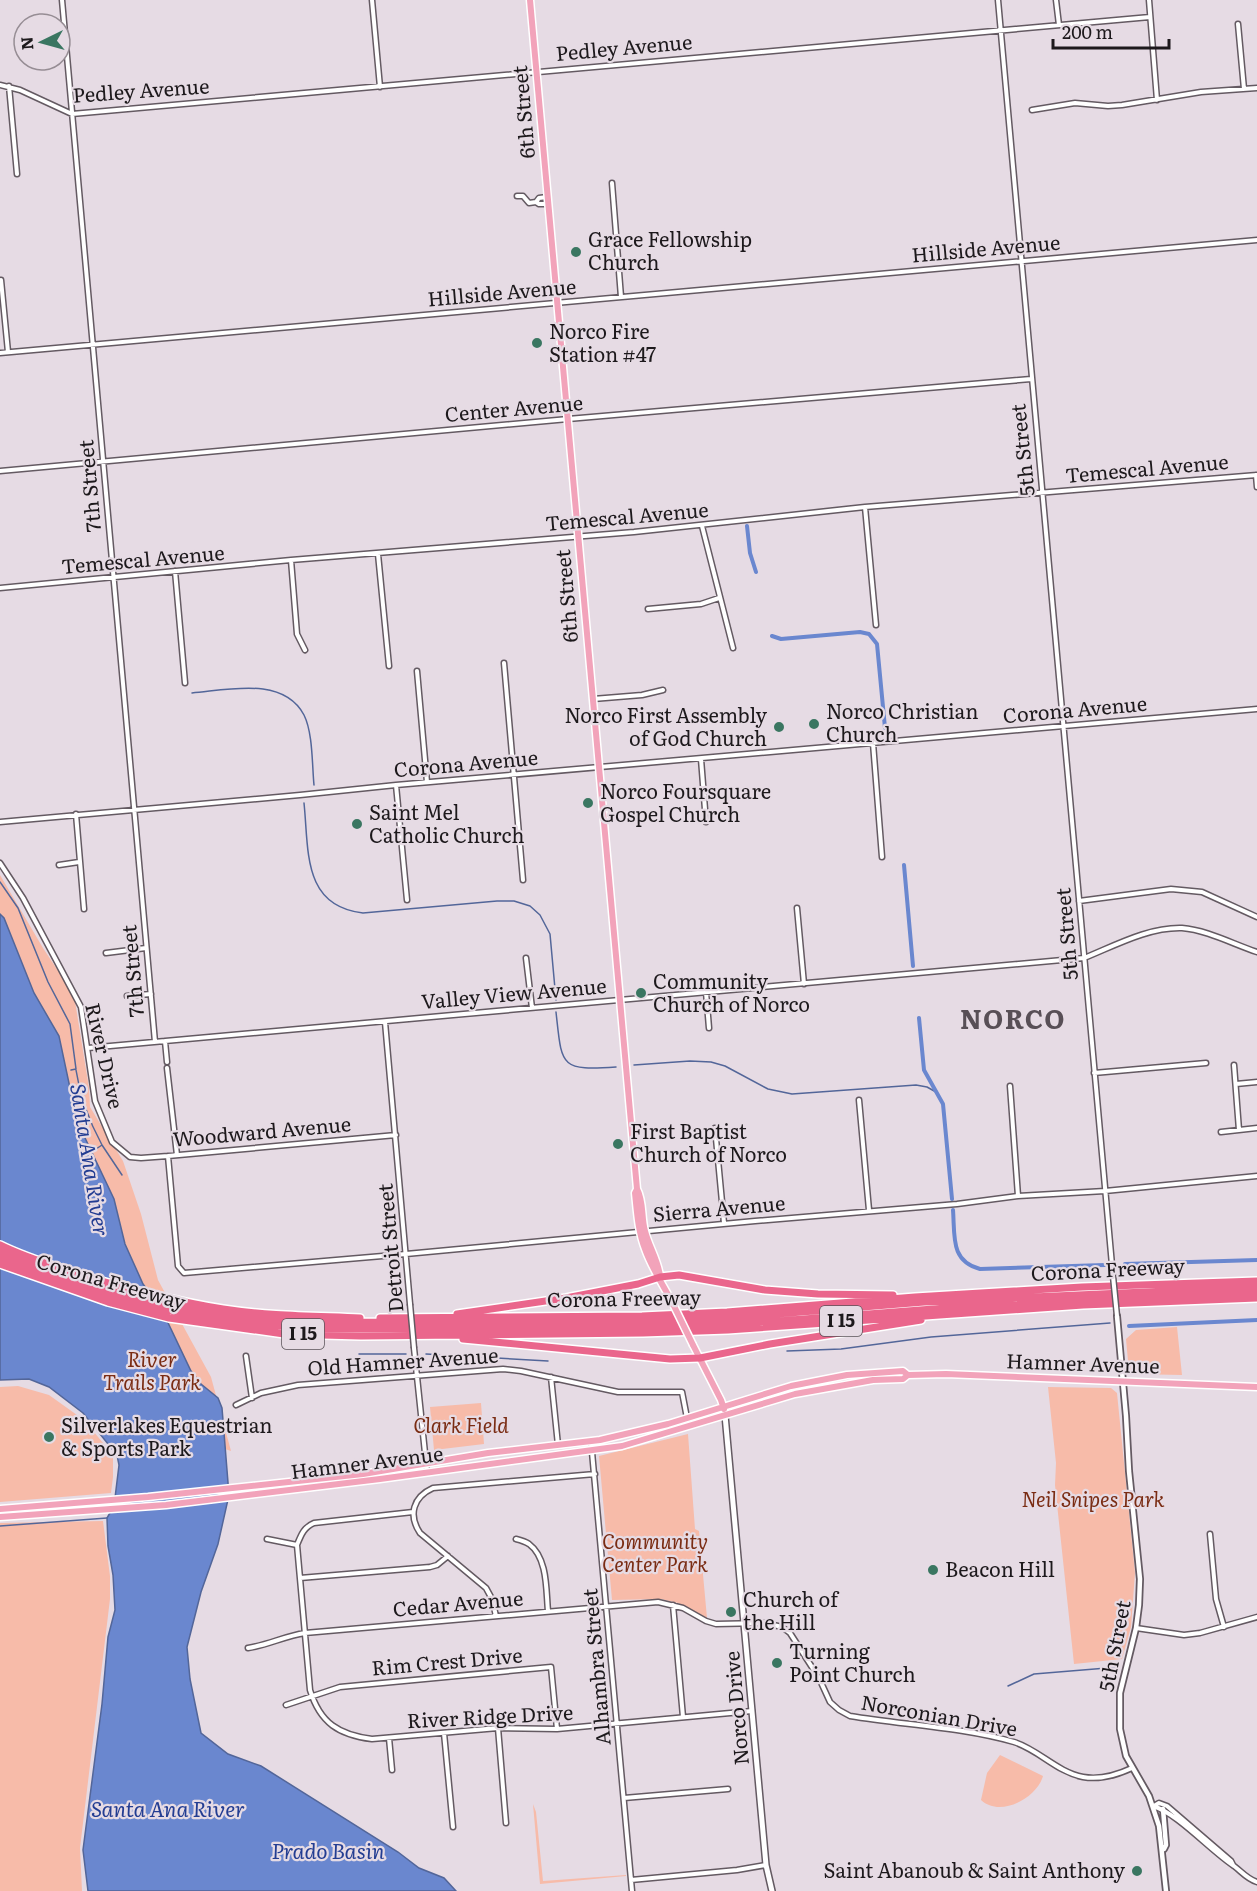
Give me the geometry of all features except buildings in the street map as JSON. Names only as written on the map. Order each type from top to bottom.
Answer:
[{"type":"highway","name":"Corona Freeway","points":[[0,1245],[181,1311],[225,1309],[286,1315],[361,1318],[642,1316],[1082,1287],[1257,1281]]},
{"type":"highway","points":[[0,1251],[83,1282],[181,1311],[309,1322],[573,1323],[702,1320],[924,1302],[1257,1287]]},
{"type":"highway","points":[[0,1258],[83,1289],[224,1321],[310,1329],[665,1327],[986,1305],[1257,1293]]},
{"type":"highway","name":"Corona Freeway","points":[[0,1264],[108,1302],[181,1311],[284,1334],[424,1335],[728,1330],[1083,1305],[1257,1298]]},
{"type":"highway","points":[[424,1318],[566,1298],[639,1284],[660,1277],[679,1275],[775,1291],[915,1297]]},
{"type":"highway","points":[[424,1335],[670,1359],[700,1358],[771,1344],[986,1311]]},
{"type":"main road","name":"6th Street","points":[[530,0],[637,1189],[635,1193],[642,1232],[658,1264],[660,1277],[723,1406],[725,1415]]},
{"type":"main road","name":"Hamner Avenue","points":[[0,1509],[363,1474],[426,1463],[591,1441],[628,1435],[791,1386],[872,1373],[904,1371],[908,1375]]},
{"type":"main road","name":"Hamner Avenue","points":[[0,1517],[166,1505],[629,1444],[776,1399],[873,1380],[903,1379],[908,1375],[946,1374],[1257,1387]]},
{"type":"main road","points":[[776,1399],[777,1395],[791,1390],[791,1386]]},
{"type":"main road","name":"Norco Drive","points":[[725,1415],[766,1865],[772,1891]]},
{"type":"street","name":"7th Street","points":[[62,0],[154,1042]]},
{"type":"street","points":[[372,0],[380,87]]},
{"type":"street","name":"5th Street","points":[[998,0],[1140,1579],[1136,1628],[1124,1671],[1119,1704],[1122,1742],[1132,1768],[1153,1806],[1159,1826],[1166,1891]]},
{"type":"street","points":[[1056,0],[1059,25]]},
{"type":"street","points":[[1149,0],[1156,100]]},
{"type":"street","name":"Pedley Avenue","points":[[0,85],[72,114],[1149,17]]},
{"type":"street","points":[[1238,24],[1245,88]]},
{"type":"street","points":[[9,87],[17,174]]},
{"type":"street","points":[[1032,110],[1075,103],[1108,106],[1201,92],[1257,87]]},
{"type":"street","points":[[612,183],[621,297]]},
{"type":"street","points":[[517,196],[523,196],[529,203],[536,202],[539,198],[548,200]]},
{"type":"street","name":"Hillside Avenue","points":[[0,353],[1257,240]]},
{"type":"street","points":[[1,280],[8,352]]},
{"type":"street","name":"Center Avenue","points":[[0,471],[568,419],[1031,380]]},
{"type":"street","points":[[1256,475],[1257,487]]},
{"type":"street","name":"Temescal Avenue","points":[[0,588],[702,525],[865,507],[1256,475]]},
{"type":"street","points":[[865,507],[876,625]]},
{"type":"street","points":[[702,525],[719,598],[728,620],[733,648]]},
{"type":"street","points":[[378,554],[389,666]]},
{"type":"street","points":[[291,561],[297,634],[305,650]]},
{"type":"street","points":[[175,571],[185,683]]},
{"type":"street","points":[[648,609],[701,604],[719,598]]},
{"type":"street","points":[[504,663],[524,880]]},
{"type":"street","points":[[417,671],[427,782]]},
{"type":"street","points":[[593,699],[642,695],[663,690]]},
{"type":"street","name":"Corona Avenue","points":[[0,822],[1257,709]]},
{"type":"street","points":[[873,743],[882,857]]},
{"type":"street","points":[[701,759],[706,822]]},
{"type":"street","points":[[396,785],[407,900]]},
{"type":"street","points":[[76,814],[84,909]]},
{"type":"street","points":[[59,865],[79,862]]},
{"type":"street","name":"River Drive","points":[[0,863],[23,898],[81,1007],[95,1101],[112,1142],[130,1157]]},
{"type":"street","points":[[1079,901],[1171,889],[1202,892],[1257,917]]},
{"type":"street","points":[[797,908],[804,984]]},
{"type":"street","name":"Valley View Avenue","points":[[88,1048],[1084,958],[1142,935],[1182,928],[1203,932],[1257,952]]},
{"type":"street","points":[[106,953],[146,948]]},
{"type":"street","points":[[526,958],[532,1008]]},
{"type":"street","points":[[706,992],[709,1028]]},
{"type":"street","points":[[127,996],[150,994]]},
{"type":"street","name":"Detroit Street","points":[[385,1022],[427,1472]]},
{"type":"street","points":[[165,1041],[167,1062]]},
{"type":"street","points":[[1094,1074],[1206,1063]]},
{"type":"street","points":[[1234,1065],[1239,1130]]},
{"type":"street","points":[[167,1068],[177,1155]]},
{"type":"street","points":[[1236,1084],[1257,1082]]},
{"type":"street","points":[[1010,1086],[1018,1196]]},
{"type":"street","points":[[859,1100],[869,1210]]},
{"type":"street","points":[[715,1128],[723,1223]]},
{"type":"street","points":[[1221,1132],[1257,1128]]},
{"type":"street","name":"Woodward Avenue","points":[[130,1157],[168,1156],[396,1135]]},
{"type":"street","name":"Sierra Avenue","points":[[168,1156],[178,1266],[184,1273],[1257,1176]]},
{"type":"street","points":[[246,1356],[252,1398]]},
{"type":"street","name":"Old Hamner Avenue","points":[[236,1405],[279,1388],[298,1385],[503,1369],[618,1392],[682,1392],[687,1418]]},
{"type":"street","points":[[550,1377],[558,1445]]},
{"type":"street","name":"Alhambra Street","points":[[591,1441],[608,1606],[632,1891]]},
{"type":"street","points":[[496,1616],[492,1599],[486,1588],[420,1533],[414,1524],[412,1512],[417,1500],[424,1492],[432,1488],[595,1474]]},
{"type":"street","points":[[267,1539],[297,1545],[301,1534],[308,1525],[314,1523],[412,1512]]},
{"type":"street","points":[[1210,1534],[1216,1599],[1224,1627]]},
{"type":"street","points":[[516,1539],[530,1544],[542,1564],[548,1611]]},
{"type":"street","name":"River Ridge Drive","points":[[297,1545],[312,1697],[323,1717],[340,1732],[372,1739],[498,1728],[556,1729],[752,1712]]},
{"type":"street","points":[[300,1578],[430,1567],[437,1565],[448,1556]]},
{"type":"street","name":"Cedar Avenue","points":[[248,1648],[267,1645],[288,1635],[305,1633],[658,1602],[674,1605]]},
{"type":"street","points":[[674,1605],[683,1717]]},
{"type":"street","name":"Norconian Drive","points":[[674,1605],[706,1621],[728,1625],[774,1624],[790,1633],[819,1678],[830,1701],[850,1716],[1002,1739],[1031,1749],[1056,1766],[1083,1777],[1114,1776],[1132,1768]]},
{"type":"street","points":[[1136,1628],[1184,1635],[1224,1627],[1257,1617]]},
{"type":"street","name":"Rim Crest Drive","points":[[286,1705],[340,1687],[551,1667],[556,1729]]},
{"type":"street","points":[[498,1728],[506,1823]]},
{"type":"street","points":[[444,1733],[453,1827]]},
{"type":"street","points":[[389,1738],[392,1770]]},
{"type":"street","points":[[624,1798],[728,1789]]},
{"type":"street","points":[[1153,1806],[1159,1803],[1167,1806],[1233,1865]]},
{"type":"street","points":[[1153,1806],[1163,1809],[1250,1880],[1257,1882]]},
{"type":"street","points":[[1163,1809],[1166,1845],[1163,1852]]},
{"type":"street","points":[[631,1880],[766,1865]]},
{"type":"green space","name":"River Trails Park","points":[[0,875],[74,995],[90,1107],[123,1161],[141,1214],[158,1280],[211,1377],[231,1451],[116,1412],[0,987]]},
{"type":"green space","points":[[1177,1327],[1182,1375],[1129,1372],[1126,1339],[1136,1330]]},
{"type":"green space","name":"Silverlakes Equestrian & Sports Park","points":[[18,1386],[49,1395],[84,1420],[113,1455],[111,1493],[0,1502],[0,1387]]},
{"type":"green space","name":"Neil Snipes Park","points":[[1048,1387],[1111,1388],[1117,1393],[1135,1573],[1131,1627],[1122,1659],[1074,1664],[1055,1485],[1056,1463]]},
{"type":"green space","name":"Clark Field","points":[[481,1403],[484,1444],[434,1450],[430,1407]]},
{"type":"green space","name":"Community Center Park","points":[[688,1434],[695,1529],[699,1531],[707,1618],[678,1603],[661,1599],[612,1600],[599,1456]]},
{"type":"green space","points":[[103,1521],[110,1576],[110,1599],[80,1848],[82,1891],[0,1891],[0,1523]]},
{"type":"green space","points":[[1000,1755],[1043,1776],[1033,1792],[1026,1798],[1017,1803],[998,1807],[981,1800],[987,1773]]},
{"type":"green space","points":[[533,1804],[536,1812],[543,1881],[626,1876],[540,1884]]},
{"type":"water","name":"Santa Ana River","points":[[0,914],[4,918],[34,993],[59,1036],[77,1121],[114,1199],[125,1244],[143,1284],[160,1306],[191,1371],[201,1384],[218,1398],[222,1408],[229,1495],[218,1544],[201,1592],[187,1647],[190,1679],[201,1733],[228,1754],[261,1766],[398,1852],[419,1868],[444,1878],[456,1891],[88,1891],[83,1850],[102,1704],[108,1637],[115,1610],[107,1518],[114,1506],[119,1465],[117,1455],[83,1413],[49,1387],[29,1379],[0,1380]]},
{"type":"waterway","points":[[747,526],[750,553],[756,572]]},
{"type":"waterway","points":[[772,636],[781,639],[860,632],[869,634],[877,644],[885,728]]},
{"type":"waterway","points":[[192,693],[254,688],[283,695],[295,703],[307,722],[312,749],[314,785]]},
{"type":"waterway","points":[[304,803],[312,873],[319,888],[329,899],[343,908],[363,913],[497,901],[514,901],[530,906],[540,915],[550,934],[556,1000]]},
{"type":"waterway","points":[[904,865],[913,966]]},
{"type":"waterway","points":[[0,882],[18,908],[48,982],[70,1024],[76,1069],[71,1070]]},
{"type":"waterway","points":[[556,1012],[560,1044],[567,1061],[583,1068],[616,1067]]},
{"type":"waterway","points":[[919,1018],[924,1070],[943,1104],[952,1199]]},
{"type":"waterway","points":[[634,1065],[690,1061],[711,1062],[725,1066],[768,1089],[792,1094],[916,1085],[936,1092]]},
{"type":"waterway","points":[[76,1070],[86,1109],[102,1145]]},
{"type":"waterway","points":[[96,1149],[102,1145],[122,1175]]},
{"type":"waterway","points":[[953,1210],[956,1246],[959,1254],[963,1260],[980,1269],[1105,1265]]},
{"type":"waterway","points":[[1125,1264],[1257,1260]]},
{"type":"waterway","points":[[1129,1326],[1257,1320]]},
{"type":"waterway","points":[[787,1351],[841,1349],[931,1337],[1110,1323]]},
{"type":"waterway","points":[[359,1354],[406,1354]]},
{"type":"waterway","points":[[426,1354],[548,1361]]},
{"type":"waterway","points":[[0,1526],[107,1518]]},
{"type":"waterway","points":[[1008,1686],[1034,1674],[1119,1667]]},
{"type":"place","name":"Grace Fellowship Church","points":[[576,252]]},
{"type":"place","name":"Norco Fire Station #47","points":[[537,343]]},
{"type":"place","name":"Norco Christian Church","points":[[814,724]]},
{"type":"place","name":"Norco First Assembly of God Church","points":[[779,727]]},
{"type":"place","name":"Norco Foursquare Gospel Church","points":[[588,803]]},
{"type":"place","name":"Saint Mel Catholic Church","points":[[357,824]]},
{"type":"place","name":"Community Church of Norco","points":[[641,993]]},
{"type":"place","name":"First Baptist Church of Norco","points":[[618,1144]]},
{"type":"place","name":"Silverlakes Equestrian & Sports Park","points":[[49,1437]]},
{"type":"place","name":"Beacon Hill","points":[[933,1570]]},
{"type":"place","name":"Church of the Hill","points":[[731,1612]]},
{"type":"place","name":"Turning Point Church","points":[[777,1663]]},
{"type":"place","name":"Saint Abanoub & Saint Anthony","points":[[1137,1871]]},
{"type":"district","name":"NORCO","points":[[1013,1020]]},
{"type":"water label","name":"Prado Basin","points":[[328,1852]]}]
